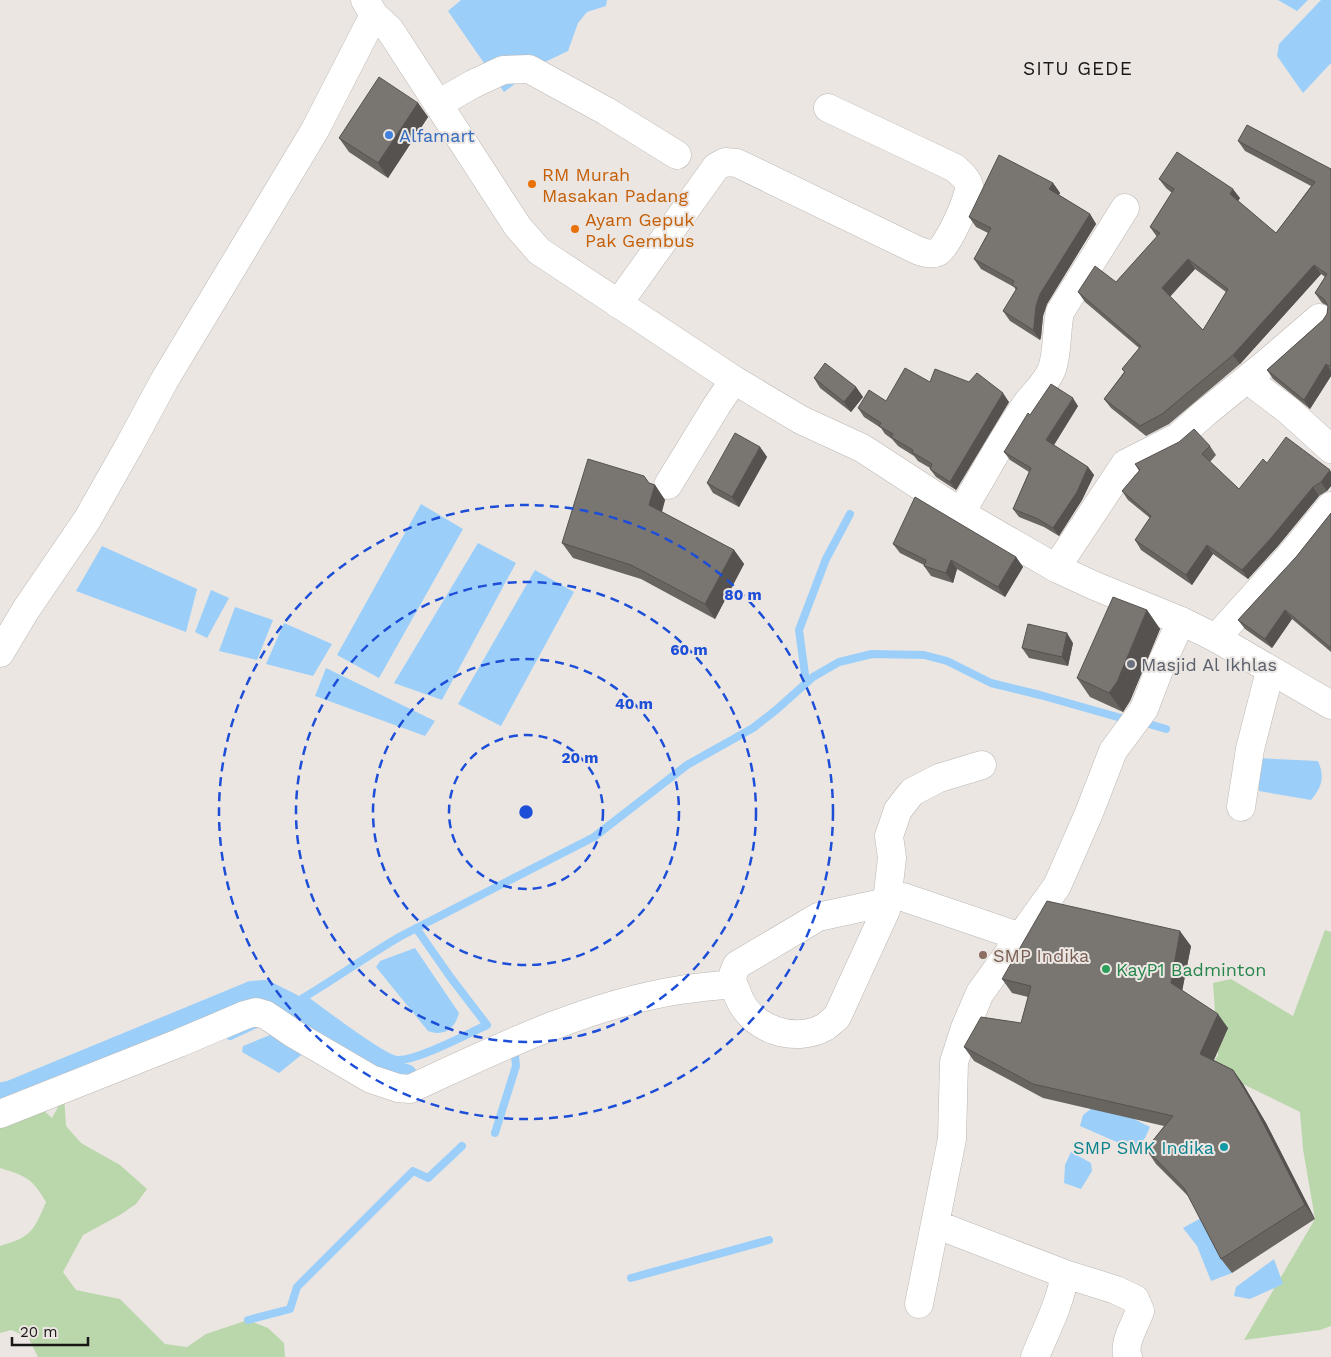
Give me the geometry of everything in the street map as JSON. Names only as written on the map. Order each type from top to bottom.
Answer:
[{"type":"street","points":[[0,653],[25,611],[87,520],[164,381],[315,130],[369,7],[390,30],[518,227],[539,251],[734,380],[801,420],[862,448],[961,512],[1056,568],[1216,638],[1331,705]]},
{"type":"street","points":[[438,104],[503,70],[529,69],[606,111],[677,155]]},
{"type":"street","points":[[618,304],[716,167],[725,162],[737,163],[919,251],[930,254],[938,252],[948,240],[969,195],[969,184],[962,174],[955,168],[828,108]]},
{"type":"street","points":[[961,512],[1023,411],[1042,386],[1052,368],[1060,312],[1125,208]]},
{"type":"street","points":[[1056,568],[1125,464],[1178,437],[1319,318]]},
{"type":"street","points":[[1247,379],[1290,411],[1331,449]]},
{"type":"street","points":[[668,485],[734,380]]},
{"type":"street","points":[[1216,638],[1290,556],[1331,506]]},
{"type":"street","points":[[919,1304],[952,1139],[954,1062],[965,1028],[980,993],[1057,886],[1089,813],[1113,751],[1144,709],[1161,665],[1181,622]]},
{"type":"street","points":[[1241,807],[1250,749],[1270,671]]},
{"type":"street","points":[[982,765],[939,778],[912,792],[898,810],[889,836],[895,899],[886,910],[837,1017],[824,1027],[809,1033],[791,1034],[776,1031],[757,1022],[743,1008],[733,984],[732,976],[737,965],[818,916],[895,899],[1021,937]]},
{"type":"street","points":[[0,1114],[256,1012],[266,1015],[294,1034],[378,1082],[410,1090],[506,1045],[563,1022],[604,1009],[680,990],[733,984]]},
{"type":"street","points":[[935,1224],[1065,1274],[1116,1290],[1134,1299],[1140,1311],[1128,1343],[1126,1352],[1128,1357]]},
{"type":"street","points":[[1035,1357],[1057,1306],[1065,1274]]},
{"type":"green space","points":[[1325,930],[1331,932],[1331,1326],[1320,1330],[1244,1340],[1315,1219],[1303,1149],[1300,1112],[1210,1068],[1218,1055],[1213,983],[1231,979],[1293,1016]]},
{"type":"green space","points":[[12,1093],[26,1094],[52,1118],[64,1096],[66,1126],[81,1143],[120,1165],[147,1189],[136,1204],[83,1235],[63,1272],[76,1290],[120,1299],[165,1344],[187,1347],[206,1334],[248,1320],[268,1328],[284,1343],[285,1357],[38,1357],[28,1337],[11,1330],[0,1333],[0,1246],[19,1239],[30,1232],[46,1202],[37,1188],[28,1179],[0,1168],[0,1096]]},
{"type":"water","points":[[461,0],[607,0],[606,6],[587,12],[578,23],[568,51],[543,63],[504,92],[448,11]]},
{"type":"water","points":[[1278,0],[1308,0],[1297,11]]},
{"type":"water","points":[[1321,0],[1331,0],[1331,63],[1303,93],[1277,56],[1279,44]]},
{"type":"water","points":[[421,504],[463,529],[379,678],[337,655]]},
{"type":"water","points":[[478,543],[516,563],[442,700],[394,683]]},
{"type":"water","points":[[102,546],[197,589],[186,632],[76,591]]},
{"type":"water","points":[[535,570],[574,592],[501,726],[458,704]]},
{"type":"water","points":[[211,590],[229,598],[207,638],[195,632]]},
{"type":"water","points":[[235,607],[273,620],[257,660],[219,651]]},
{"type":"water","points":[[284,623],[332,644],[313,676],[266,664]]},
{"type":"water","points":[[326,668],[435,721],[425,736],[315,696]]},
{"type":"water","points":[[1257,758],[1318,761],[1322,777],[1318,791],[1311,800],[1259,791]]},
{"type":"water","points":[[415,948],[459,1013],[452,1027],[444,1032],[434,1033],[428,1031],[376,967],[380,961]]},
{"type":"water","points":[[287,1028],[310,1048],[279,1073],[242,1052],[243,1046]]},
{"type":"water","points":[[1100,1102],[1150,1127],[1145,1138],[1135,1150],[1080,1126],[1083,1115]]},
{"type":"water","points":[[1071,1152],[1091,1163],[1092,1171],[1081,1189],[1064,1183],[1065,1165]]},
{"type":"water","points":[[1201,1218],[1232,1273],[1211,1281],[1197,1246],[1183,1228]]},
{"type":"water","points":[[1274,1259],[1283,1284],[1250,1299],[1234,1296],[1236,1287]]},
{"type":"building","points":[[379,77],[418,103],[378,163],[339,138]]},
{"type":"building","points":[[1247,125],[1331,169],[1331,364],[1329,366],[1326,364],[1304,400],[1267,370],[1323,320],[1327,314],[1328,306],[1324,299],[1315,293],[1327,274],[1314,265],[1233,355],[1162,414],[1140,426],[1104,399],[1125,372],[1122,369],[1141,346],[1078,292],[1095,266],[1116,282],[1160,233],[1150,227],[1174,189],[1159,179],[1177,152],[1233,189],[1230,194],[1276,233],[1315,182],[1238,141]],"holes":[[[1188,259],[1228,289],[1203,330],[1162,288]]]},
{"type":"building","points":[[999,155],[1053,183],[1049,189],[1090,214],[1040,294],[1036,306],[1033,330],[1003,311],[1017,288],[1012,285],[1014,281],[974,259],[991,228],[969,217]]},
{"type":"building","points":[[825,363],[856,387],[844,402],[814,378]]},
{"type":"building","points":[[905,368],[930,382],[935,369],[969,382],[977,373],[1003,393],[950,482],[930,469],[932,464],[891,437],[893,434],[879,426],[881,423],[858,408],[869,390],[886,401]]},
{"type":"building","points":[[1051,384],[1073,398],[1046,440],[1088,467],[1077,492],[1053,528],[1038,519],[1013,509],[1031,468],[1004,452],[1028,413],[1030,415]]},
{"type":"building","points":[[1194,429],[1210,446],[1202,454],[1239,489],[1263,459],[1267,463],[1286,437],[1330,470],[1321,482],[1313,487],[1242,570],[1207,545],[1186,575],[1135,540],[1151,516],[1122,491],[1140,470],[1135,464],[1179,442]]},
{"type":"building","points":[[735,433],[760,447],[732,497],[707,483]]},
{"type":"building","points":[[588,459],[644,476],[649,483],[655,485],[649,505],[734,550],[705,604],[631,565],[562,543]]},
{"type":"building","points":[[915,497],[1016,557],[998,587],[951,560],[946,573],[924,566],[926,560],[893,544]]},
{"type":"building","points":[[1331,513],[1331,648],[1285,610],[1265,639],[1238,620],[1296,557]]},
{"type":"building","points":[[1113,597],[1147,610],[1117,682],[1109,693],[1077,678]]},
{"type":"building","points":[[1028,624],[1067,633],[1062,657],[1022,648]]},
{"type":"building","points":[[1047,901],[1180,931],[1171,983],[1218,1014],[1200,1054],[1233,1070],[1256,1109],[1305,1205],[1221,1259],[1184,1188],[1146,1149],[1173,1116],[1033,1084],[964,1047],[981,1017],[1021,1023],[1031,986],[1002,979]]},
{"type":"waterway","points":[[806,682],[799,630],[826,559],[850,514]]},
{"type":"waterway","points":[[275,1014],[307,996],[401,936],[594,837],[687,765],[753,728],[813,677],[839,662],[872,654],[924,655],[947,661],[991,683],[1128,720]]},
{"type":"waterway","points":[[1142,722],[1166,729]]},
{"type":"waterway","points":[[304,999],[378,1052],[397,1060],[429,1052],[487,1025],[416,928]]},
{"type":"waterway","points":[[0,1096],[12,1093],[252,994],[264,993],[290,1006],[384,1072],[405,1077]]},
{"type":"waterway","points":[[230,1036],[256,1024]]},
{"type":"waterway","points":[[495,1133],[516,1066],[515,1056],[508,1051]]},
{"type":"waterway","points":[[248,1320],[290,1309],[297,1287],[413,1171],[428,1178],[462,1146]]},
{"type":"waterway","points":[[631,1278],[769,1240]]},
{"type":"place","name":"Alfamart","points":[[389,135]]},
{"type":"place","name":"RM Murah Masakan Padang","points":[[532,184]]},
{"type":"place","name":"Ayam Gepuk Pak Gembus","points":[[575,229]]},
{"type":"place","name":"Masjid Al Ikhlas","points":[[1131,664]]},
{"type":"place","name":"SMP Indika","points":[[983,955]]},
{"type":"place","name":"KayP1 Badminton","points":[[1106,969]]},
{"type":"place","name":"SMP SMK Indika","points":[[1224,1147]]},
{"type":"district","name":"SITU GEDE","points":[[1078,68]]}]
